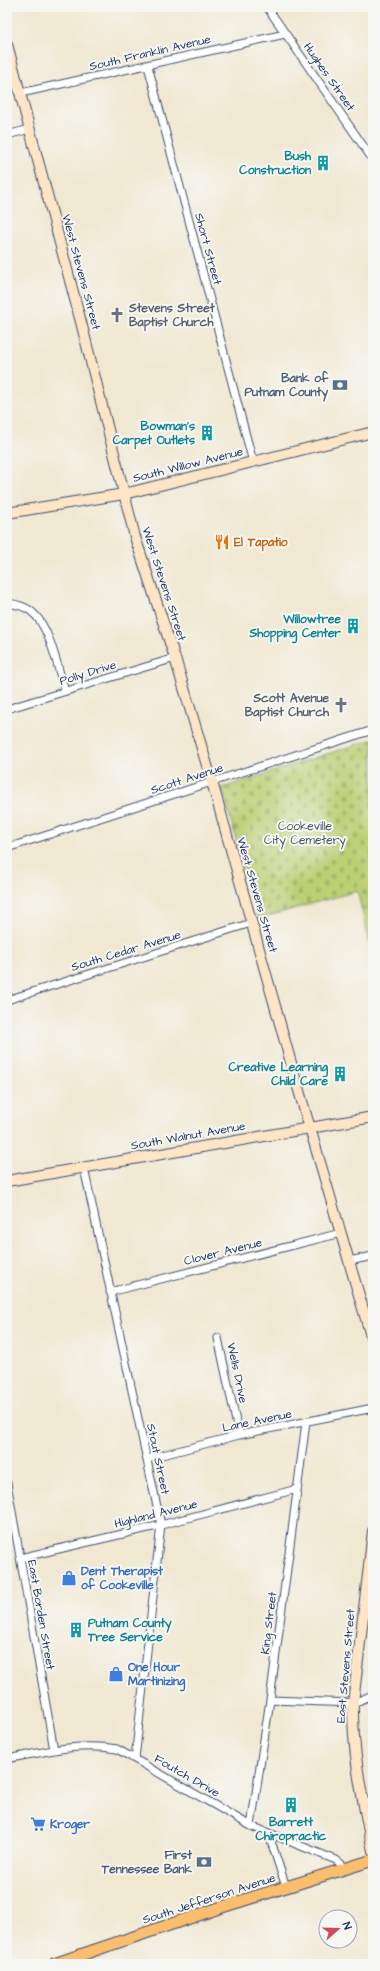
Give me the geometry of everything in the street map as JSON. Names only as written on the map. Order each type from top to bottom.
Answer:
[{"type":"main road","name":"South Jefferson Avenue","points":[[54,1964],[286,1887],[373,1860]]},
{"type":"street","name":"Hughes Street","points":[[267,7],[373,160]]},
{"type":"street","name":"South Franklin Avenue","points":[[20,93],[148,66],[285,34]]},
{"type":"street","name":"West Stevens Street","points":[[7,44],[135,537],[175,658],[212,782],[310,1128]]},
{"type":"street","name":"Short Street","points":[[148,66],[253,462]]},
{"type":"street","points":[[7,135],[30,129]]},
{"type":"street","name":"South Willow Avenue","points":[[7,514],[124,494],[373,432]]},
{"type":"street","points":[[7,602],[19,604],[33,612],[39,621],[46,632],[65,691]]},
{"type":"street","name":"Polly Drive","points":[[7,709],[175,658]]},
{"type":"street","name":"Scott Avenue","points":[[7,848],[373,730]]},
{"type":"street","name":"South Cedar Avenue","points":[[7,1000],[252,923]]},
{"type":"street","name":"South Walnut Avenue","points":[[7,1181],[373,1118]]},
{"type":"street","points":[[310,1128],[373,1343]]},
{"type":"street","name":"Stout Street","points":[[84,1168],[161,1524],[135,1759]]},
{"type":"street","name":"Clover Avenue","points":[[110,1292],[341,1233]]},
{"type":"street","points":[[350,1261],[373,1256]]},
{"type":"street","name":"Wells Drive","points":[[218,1338],[239,1435]]},
{"type":"street","name":"Lane Avenue","points":[[147,1460],[239,1435],[373,1408]]},
{"type":"street","name":"King Street","points":[[251,1826],[270,1700],[306,1422]]},
{"type":"street","name":"East Borden Street","points":[[7,1483],[54,1750]]},
{"type":"street","name":"Highland Avenue","points":[[20,1558],[297,1489]]},
{"type":"street","name":"East Stevens Street","points":[[373,1531],[353,1703],[352,1727],[355,1754],[368,1803],[373,1851]]},
{"type":"street","points":[[270,1700],[353,1703],[373,1694]]},
{"type":"street","name":"Foutch Drive","points":[[7,1759],[54,1750],[98,1746],[116,1749],[251,1826],[269,1835],[336,1860],[346,1868]]},
{"type":"street","points":[[269,1835],[286,1887]]},
{"type":"green space","name":"Cookeville City Cemetery","points":[[373,739],[373,956],[357,891],[258,919],[222,788]]},
{"type":"place","name":"Bush Construction","points":[[323,163]]},
{"type":"place","name":"Stevens Street Baptist Church","points":[[117,315]]},
{"type":"place","name":"Bank of Putnam County","points":[[340,385]]},
{"type":"place","name":"Bowman's Carpet Outlets","points":[[207,433]]},
{"type":"place","name":"El Tapatio","points":[[222,542]]},
{"type":"place","name":"Willowtree Shopping Center","points":[[353,626]]},
{"type":"place","name":"Scott Avenue Baptist Church","points":[[341,705]]},
{"type":"place","name":"Creative Learning Child Care","points":[[340,1074]]},
{"type":"place","name":"Dent Therapist of Cookeville","points":[[69,1578]]},
{"type":"place","name":"Putnam County Tree Service","points":[[76,1630]]},
{"type":"place","name":"One Hour Martinizing","points":[[116,1674]]},
{"type":"place","name":"Barrett Chiropractic","points":[[291,1805]]},
{"type":"place","name":"Kroger","points":[[38,1824]]},
{"type":"place","name":"First Tennessee Bank","points":[[204,1862]]}]
